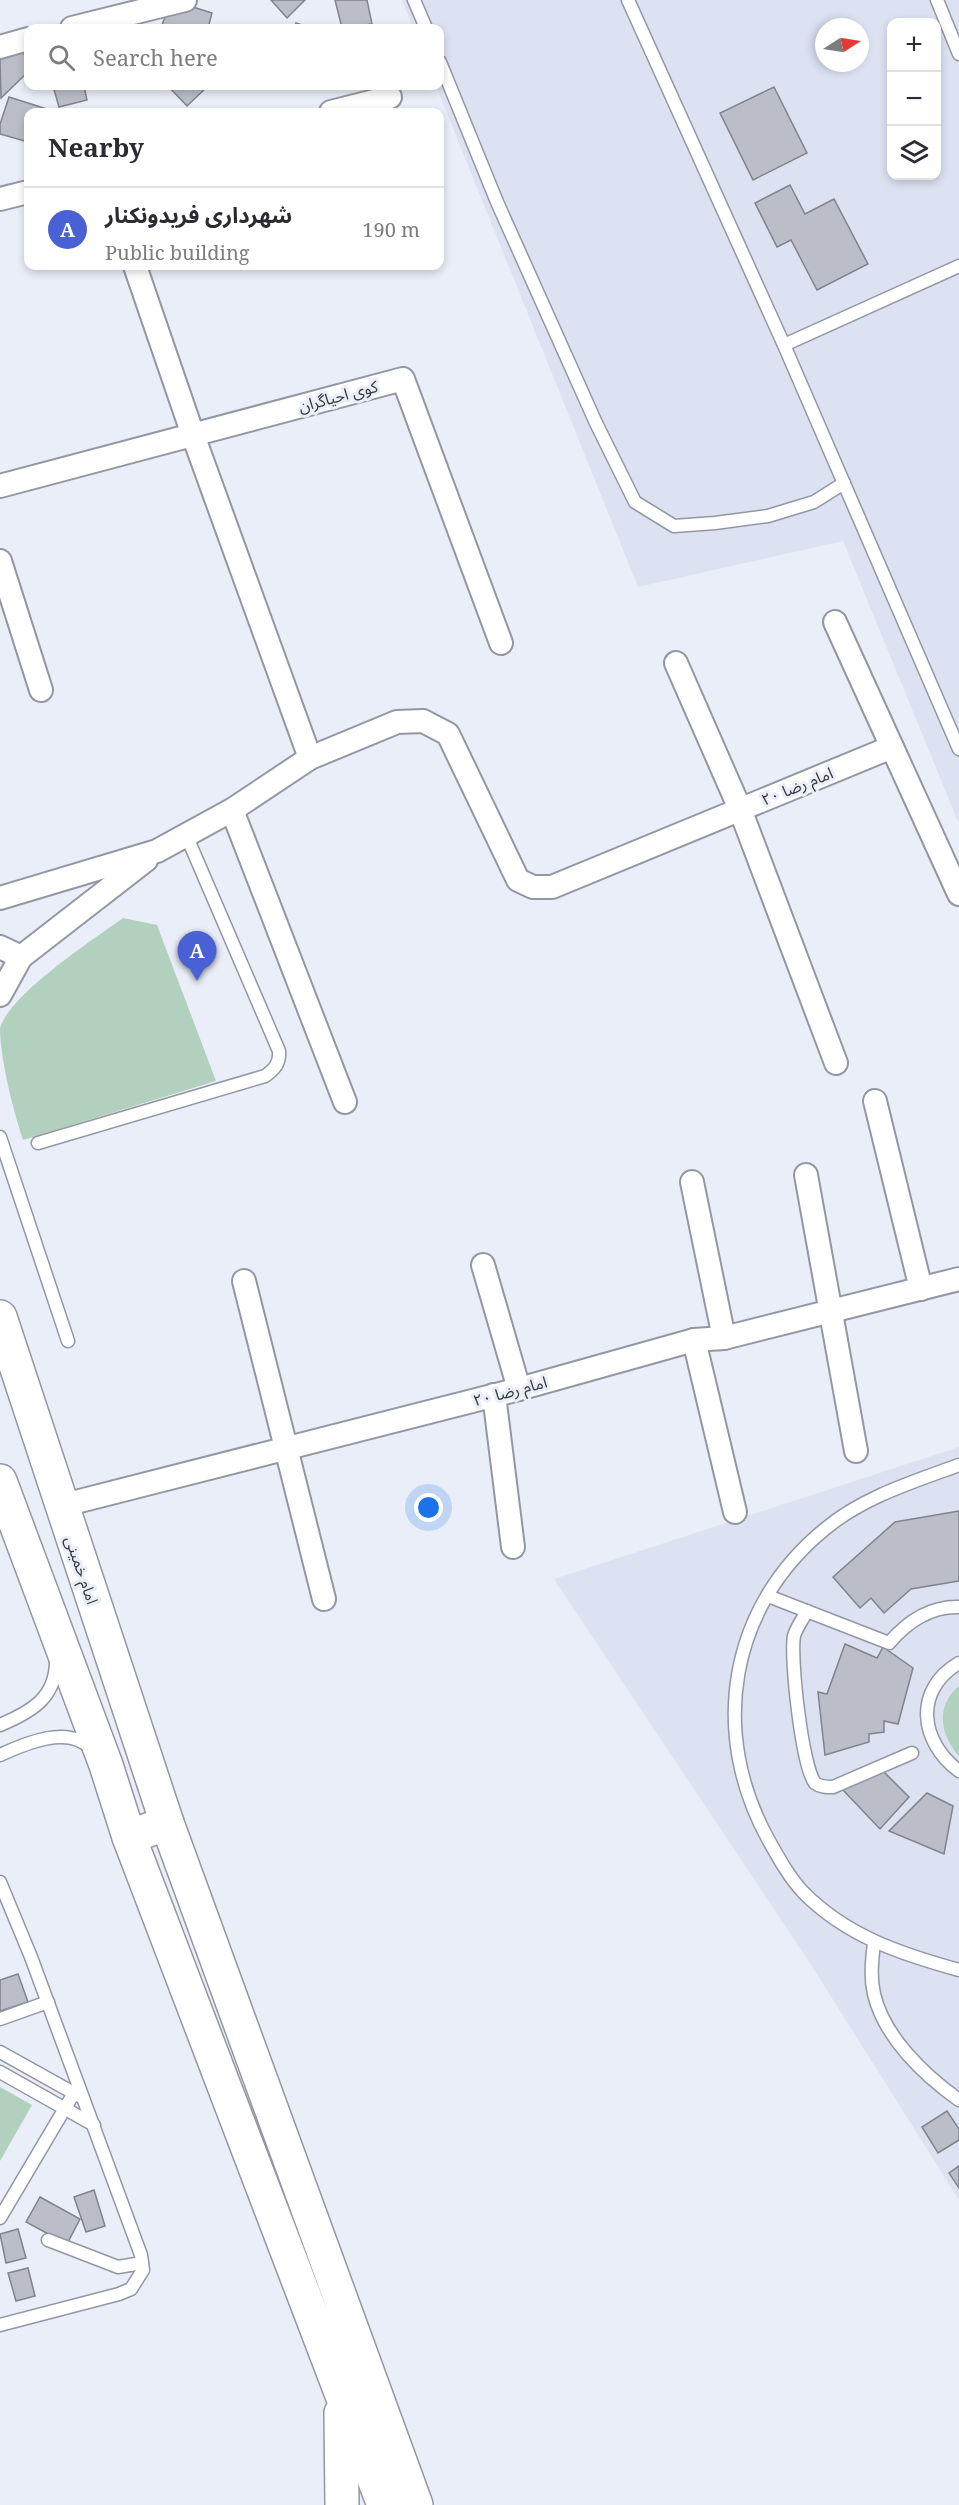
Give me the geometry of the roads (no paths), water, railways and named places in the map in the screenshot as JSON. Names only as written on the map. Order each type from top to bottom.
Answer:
[{"type":"main road","name":"امام خمینی","points":[[0,1317],[60,1506],[167,1823],[416,2505]]},
{"type":"main road","points":[[0,1481],[106,1765],[129,1837],[339,2382],[384,2505]]},
{"type":"main road","points":[[129,1837],[167,1823]]},
{"type":"main road","points":[[339,2382],[343,2462],[342,2505]]},
{"type":"street","points":[[88,24],[185,0]]},
{"type":"street","points":[[0,47],[24,40]]},
{"type":"street","points":[[347,108],[390,97]]},
{"type":"street","points":[[0,199],[24,193]]},
{"type":"street","points":[[0,898],[157,851],[187,837],[232,810],[310,758],[193,435],[136,270]]},
{"type":"street","name":"کوی احیاگران","points":[[0,486],[403,379],[501,643]]},
{"type":"street","points":[[0,561],[40,690]]},
{"type":"street","points":[[835,622],[959,894]]},
{"type":"street","points":[[676,663],[740,809],[836,1063]]},
{"type":"street","name":"امام رضا ۲۰","points":[[310,758],[397,722],[423,721],[435,725],[448,734],[518,880],[533,887],[552,887],[892,747]]},
{"type":"street","points":[[232,810],[345,1102]]},
{"type":"street","points":[[0,995],[21,957],[157,851]]},
{"type":"street","points":[[0,947],[21,957]]},
{"type":"street","points":[[874,1101],[921,1289]]},
{"type":"street","points":[[806,1175],[856,1451]]},
{"type":"street","points":[[692,1182],[724,1338]]},
{"type":"street","points":[[483,1265],[519,1389]]},
{"type":"street","name":"امام رضا ۲۰","points":[[60,1506],[519,1389],[694,1340],[724,1338],[959,1279]]},
{"type":"street","points":[[244,1281],[324,1599]]},
{"type":"street","points":[[694,1340],[735,1512]]},
{"type":"street","points":[[494,1395],[513,1547]]},
{"type":"lane","points":[[414,0],[424,24]]},
{"type":"lane","points":[[628,0],[784,345],[959,749]]},
{"type":"lane","points":[[936,0],[959,54]]},
{"type":"lane","points":[[444,72],[497,202],[596,423],[635,502],[674,526],[715,524],[768,516],[814,502],[844,483]]},
{"type":"lane","points":[[784,345],[959,266]]},
{"type":"lane","points":[[38,1143],[265,1076],[273,1070],[279,1060],[279,1051],[187,837]]},
{"type":"lane","points":[[0,1137],[68,1341]]},
{"type":"lane","points":[[959,1465],[870,1499],[826,1528],[782,1574],[768,1596],[742,1649],[734,1689],[734,1733],[741,1774],[757,1818],[779,1859],[802,1891],[830,1915],[874,1943],[959,1970]]},
{"type":"lane","points":[[768,1596],[889,1643],[902,1628],[922,1614],[959,1607]]},
{"type":"lane","points":[[807,1611],[794,1634],[793,1665],[802,1734],[810,1770],[816,1783],[825,1788],[833,1787],[912,1753]]},
{"type":"lane","points":[[0,1725],[24,1714],[53,1686],[56,1670],[55,1627]]},
{"type":"lane","points":[[959,1663],[949,1668],[935,1685],[928,1706],[928,1725],[933,1744],[945,1760],[959,1771]]},
{"type":"lane","points":[[0,1755],[39,1739],[58,1736],[87,1743],[106,1765]]},
{"type":"lane","points":[[0,1882],[48,2002],[80,2097],[94,2126],[143,2270],[131,2289],[119,2294],[3,2322]]},
{"type":"lane","points":[[874,1943],[871,1974],[874,1994],[885,2023],[914,2060],[941,2087],[959,2100]]},
{"type":"lane","points":[[0,2019],[48,2002]]},
{"type":"lane","points":[[0,2052],[80,2097]]},
{"type":"lane","points":[[0,2072],[94,2126]]},
{"type":"lane","points":[[0,2218],[65,2109],[80,2097]]},
{"type":"lane","points":[[48,2240],[118,2267],[142,2263]]},
{"type":"place","name":"شهرداری فریدونکنار","points":[[197,981]]}]
